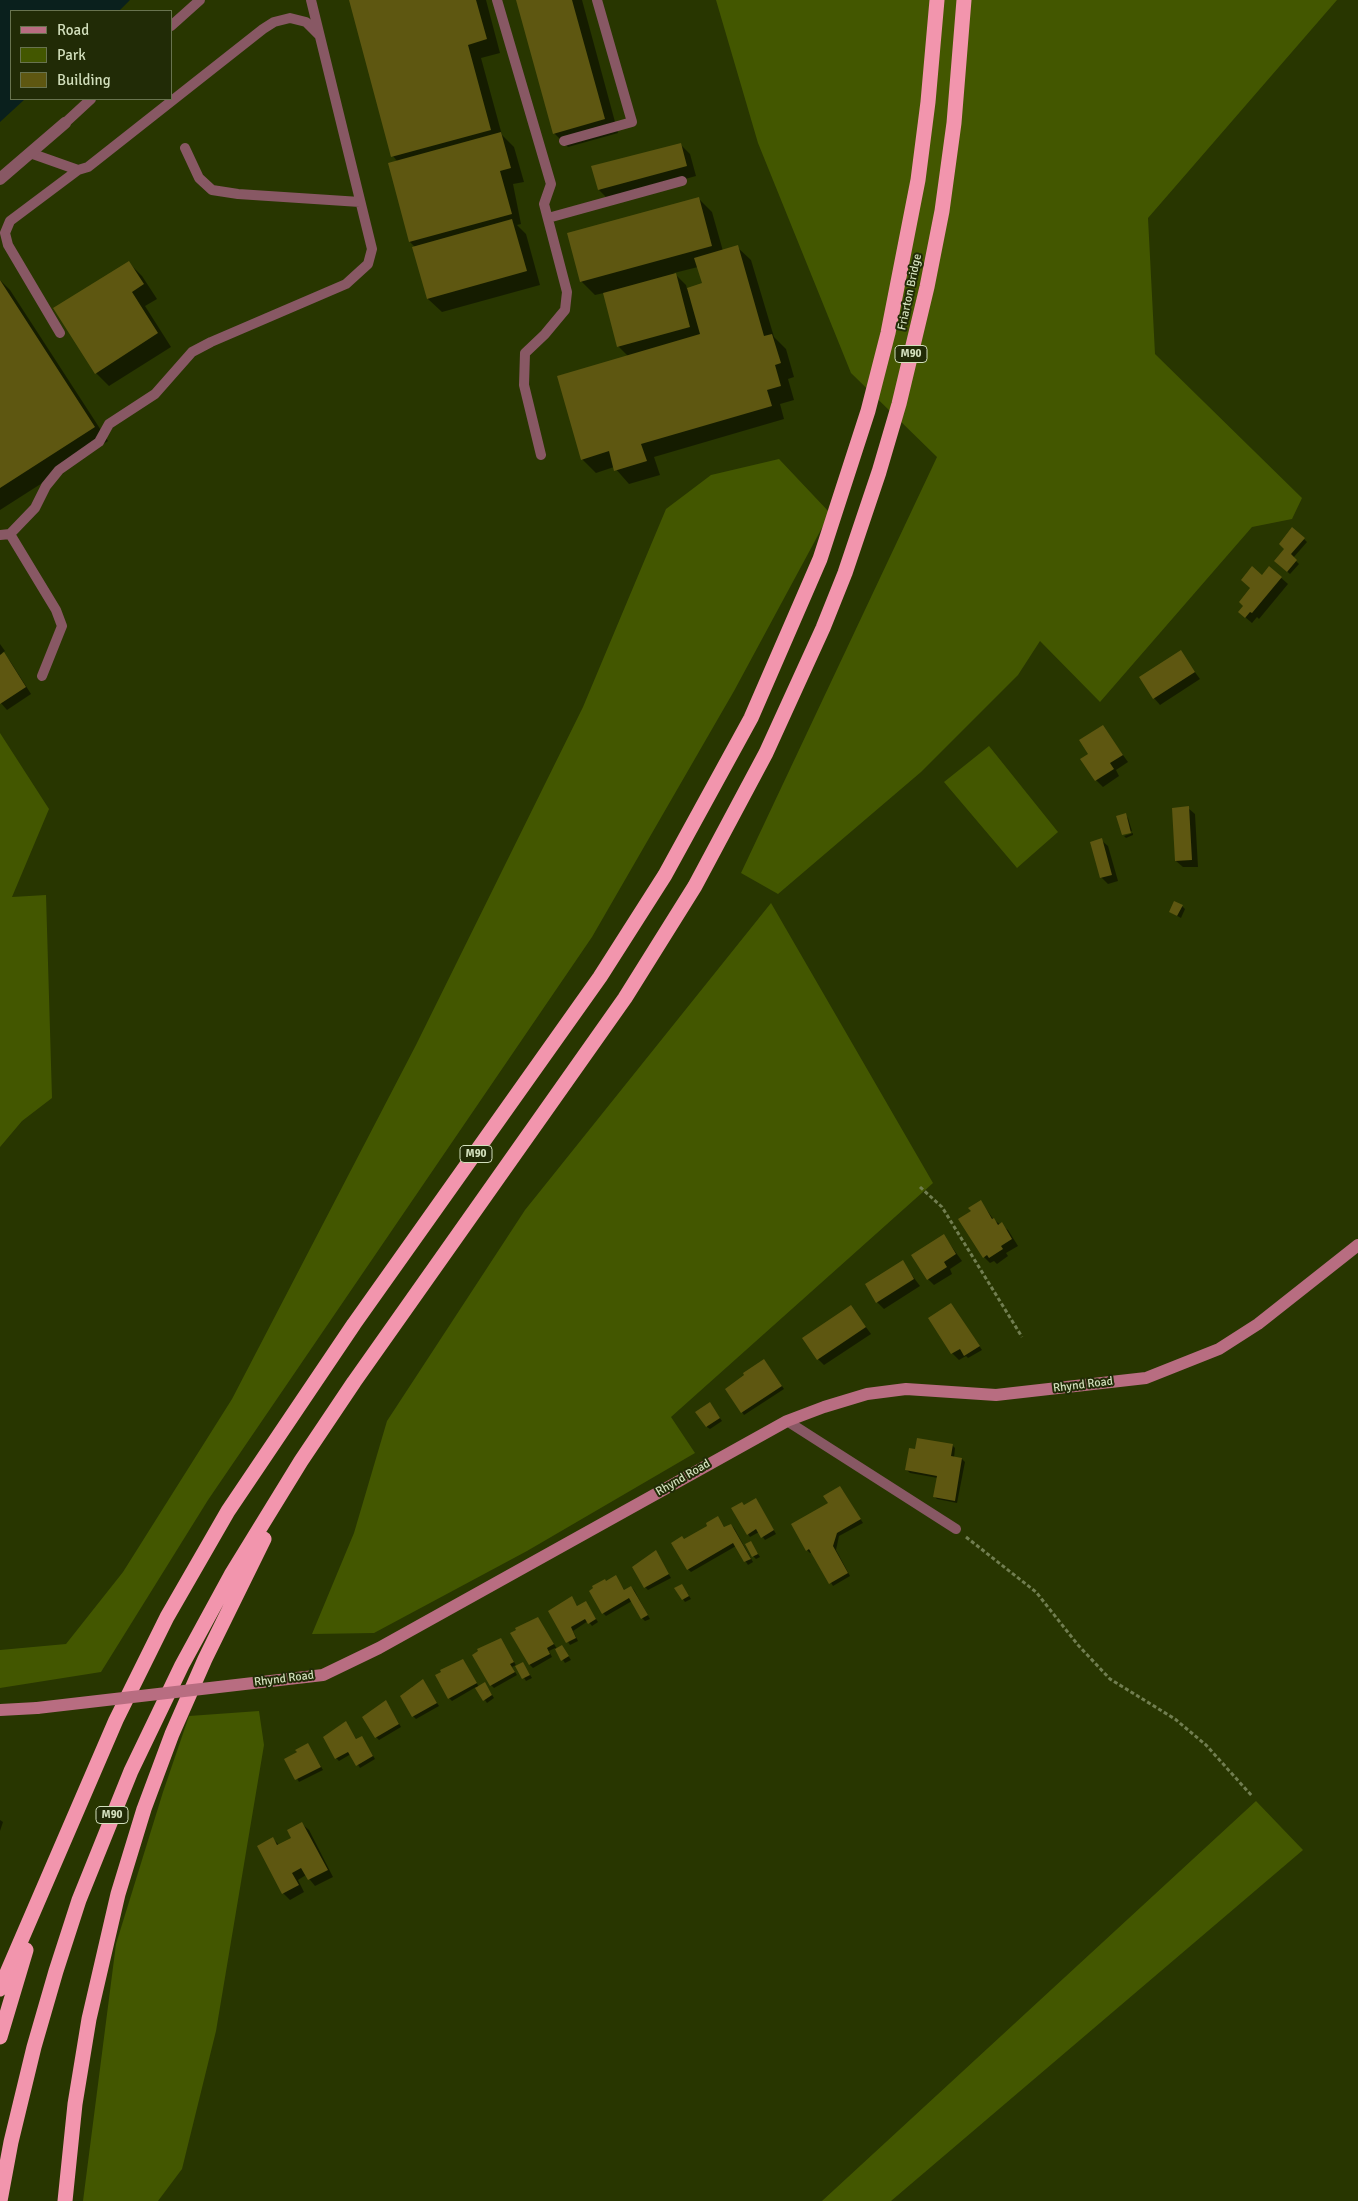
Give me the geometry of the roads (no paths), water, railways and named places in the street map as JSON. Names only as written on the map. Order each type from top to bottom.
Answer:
[{"type":"highway","name":"Friarton Bridge","points":[[76,1810],[116,1720],[167,1617],[228,1511],[354,1324],[600,977],[670,866],[751,718],[820,559],[868,411],[888,333],[918,180],[928,102],[937,0]]},
{"type":"highway","name":"Friarton Bridge","points":[[301,1461],[354,1382],[625,998],[704,869],[757,769],[794,692],[845,572],[899,404],[928,286],[942,211],[954,122],[964,0]]},
{"type":"highway","name":"M90","points":[[0,2201],[11,2142],[56,1971],[79,1900],[106,1830],[142,1746],[182,1665],[231,1575],[301,1461]]},
{"type":"highway","name":"M90","points":[[65,2201],[75,2104],[88,2019],[118,1894],[144,1809],[172,1734],[205,1659],[301,1461]]},
{"type":"highway","name":"M90","points":[[0,1989],[76,1810]]},
{"type":"highway","name":"M90","points":[[0,2037],[35,1923],[76,1810]]},
{"type":"street","points":[[0,179],[64,123]]},
{"type":"street","name":"Rhynd Road","points":[[0,1710],[37,1708],[323,1674],[379,1648],[787,1421],[867,1394],[906,1389],[996,1395],[1146,1378],[1219,1349],[1258,1324],[1358,1245]]},
{"type":"lane","points":[[172,25],[200,0]]},
{"type":"lane","points":[[42,676],[62,626],[56,610],[5,534],[35,508],[46,486],[59,470],[99,442],[109,424],[155,394],[192,352],[346,284],[368,264],[372,249],[311,0]]},
{"type":"lane","points":[[497,0],[551,184],[544,204],[567,292],[565,310],[545,334],[525,353],[524,385],[541,455]]},
{"type":"lane","points":[[564,141],[632,122],[597,0]]},
{"type":"lane","points":[[60,333],[8,245],[5,233],[10,221],[78,170],[88,167],[274,22],[290,18],[306,22],[320,36]]},
{"type":"lane","points":[[64,123],[90,100]]},
{"type":"lane","points":[[185,148],[199,178],[212,190],[238,194],[360,202]]},
{"type":"lane","points":[[30,153],[78,170]]},
{"type":"lane","points":[[548,218],[682,181]]},
{"type":"lane","points":[[787,1421],[956,1529]]},
{"type":"water","points":[[0,0],[130,0],[120,10],[10,10],[10,100],[24,100],[0,122]]}]
